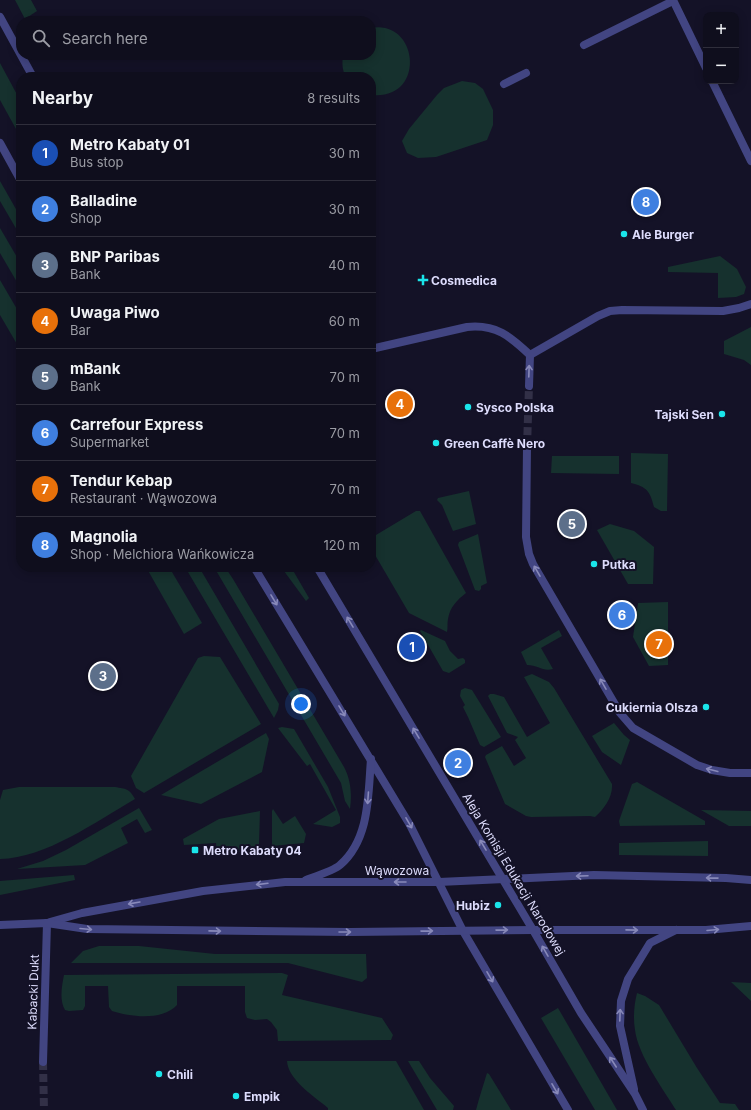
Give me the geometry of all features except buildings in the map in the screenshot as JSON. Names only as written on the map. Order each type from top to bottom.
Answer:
[{"type":"street","points":[[584,45],[673,1],[703,62]]},
{"type":"street","points":[[0,17],[16,46]]},
{"type":"street","points":[[24,60],[30,72]]},
{"type":"street","points":[[504,84],[526,73]]},
{"type":"street","points":[[713,84],[751,161]]},
{"type":"street","points":[[0,142],[16,172]]},
{"type":"street","points":[[530,355],[598,316],[610,311],[723,311],[751,304]]},
{"type":"street","points":[[376,348],[467,327],[478,326],[496,330],[514,340],[530,355],[529,386]]},
{"type":"street","points":[[527,447],[526,538],[529,554],[537,571],[620,713],[633,728],[696,765],[730,773],[751,773]]},
{"type":"street","points":[[257,572],[410,825],[463,931],[568,1110]]},
{"type":"street","name":"Aleja Komisji Edukacji Narodowej","points":[[320,572],[503,878],[581,1013],[635,1094],[643,1110]]},
{"type":"street","points":[[301,882],[340,866],[356,846],[367,811],[371,759]]},
{"type":"street","name":"Wąwozowa","points":[[47,923],[82,913],[203,891],[285,882],[439,882],[594,875],[726,878],[751,880]]},
{"type":"street","name":"Wąwozowa","points":[[0,925],[47,923],[86,929],[350,932],[706,930],[751,926]]},
{"type":"street","name":"Kabacki Dukt","points":[[43,1062],[47,923]]},
{"type":"street","name":"Wąwozowa","points":[[635,1094],[620,1026],[621,1001],[628,979],[650,943],[676,930]]},
{"type":"green space","points":[[15,0],[31,0],[37,11],[30,16],[23,16]]},
{"type":"green space","points":[[376,28],[387,29],[399,36],[407,47],[410,60],[408,74],[401,86],[389,93],[376,94],[376,72],[344,72],[342,60],[376,60]]},
{"type":"green space","points":[[0,63],[16,93],[16,129],[0,100]]},
{"type":"green space","points":[[462,81],[475,83],[483,89],[493,110],[493,125],[487,140],[436,157],[418,158],[407,153],[402,141],[409,129],[444,88]]},
{"type":"green space","points":[[0,181],[16,209],[16,228],[0,201]]},
{"type":"green space","points":[[0,228],[16,255],[16,280],[0,253]]},
{"type":"green space","points":[[720,256],[737,269],[746,287],[744,294],[736,297],[718,298],[718,273],[668,272],[668,267]]},
{"type":"green space","points":[[0,280],[16,307],[16,342],[0,315]]},
{"type":"green space","points":[[751,327],[751,365],[744,360],[724,354],[724,341]]},
{"type":"green space","points":[[631,453],[668,454],[667,511],[661,511],[654,507],[647,490],[641,486],[631,483]]},
{"type":"green space","points":[[552,456],[619,456],[619,474],[551,473]]},
{"type":"green space","points":[[469,491],[476,524],[453,531],[442,505],[437,500],[438,498]]},
{"type":"green space","points":[[416,511],[420,511],[466,593],[457,601],[450,611],[447,632],[409,613],[376,557],[376,535]]},
{"type":"green space","points":[[610,524],[634,531],[654,547],[653,584],[628,584],[597,530]]},
{"type":"green space","points":[[478,534],[487,583],[481,586],[479,591],[475,590],[458,545],[459,542]]},
{"type":"green space","points":[[149,572],[172,572],[202,623],[184,634]]},
{"type":"green space","points":[[188,572],[202,572],[279,704],[274,718]]},
{"type":"green space","points":[[217,572],[228,572],[233,579],[344,767],[350,788],[350,809],[345,801],[341,783]]},
{"type":"green space","points":[[285,572],[294,572],[309,598],[306,601]]},
{"type":"green space","points":[[668,602],[668,665],[649,666],[633,637],[638,603]]},
{"type":"green space","points":[[421,630],[445,641],[450,651],[458,659],[463,658],[465,663],[449,673],[443,671],[420,631]]},
{"type":"green space","points":[[559,630],[562,636],[541,648],[553,669],[546,670],[527,665],[521,652]]},
{"type":"green space","points":[[204,656],[220,657],[261,724],[144,793],[136,788],[131,776],[198,658]]},
{"type":"green space","points":[[532,674],[549,682],[554,688],[612,784],[611,794],[607,802],[595,817],[531,817],[526,816],[505,804],[485,757],[502,746],[514,766],[526,758],[515,740],[518,737],[507,733],[488,696],[490,694],[494,694],[504,697],[527,737],[550,723],[524,677]]},
{"type":"green space","points":[[465,688],[472,690],[501,737],[484,747],[480,745],[463,707],[465,705],[460,696],[461,690]]},
{"type":"green space","points":[[614,723],[630,740],[621,765],[602,752],[592,736]]},
{"type":"green space","points":[[282,727],[294,729],[328,787],[340,817],[340,823],[332,827],[313,824],[336,810],[310,764],[307,766],[278,728]]},
{"type":"green space","points":[[266,733],[269,739],[262,772],[201,804],[161,795]]},
{"type":"green space","points":[[637,782],[705,821],[705,825],[620,826],[619,821],[632,784]]},
{"type":"green space","points":[[19,787],[115,787],[127,790],[135,799],[87,828],[52,846],[17,857],[0,859],[0,800],[3,790]]},
{"type":"green space","points":[[139,808],[152,830],[145,833],[137,819],[121,828],[128,843],[85,865],[17,869],[43,861],[66,850]]},
{"type":"green space","points":[[273,809],[283,824],[295,816],[306,834],[304,843],[272,846]]},
{"type":"green space","points":[[701,810],[751,811],[751,826],[729,826]]},
{"type":"green space","points":[[260,811],[259,844],[252,851],[217,854],[216,843],[184,845],[183,839],[219,819]]},
{"type":"green space","points":[[708,841],[708,856],[619,855],[619,843]]},
{"type":"green space","points":[[74,875],[75,880],[0,895],[0,881]]},
{"type":"green space","points":[[99,946],[139,946],[215,954],[366,954],[367,978],[362,982],[288,963],[71,963],[83,951]]},
{"type":"green space","points":[[282,973],[288,975],[282,995],[382,1018],[393,1035],[391,1040],[278,1041],[277,1030],[267,1019],[255,1020],[247,1018],[245,1012],[245,986],[177,986],[177,1005],[163,1014],[155,1016],[128,1015],[112,1011],[109,1007],[108,986],[85,986],[85,1006],[83,1010],[65,1010],[62,1002],[62,983],[64,975]]},
{"type":"green space","points":[[731,982],[751,983],[751,1001]]},
{"type":"green space","points":[[637,993],[659,1005],[720,1103],[735,1104],[739,1110],[676,1110],[652,1072],[637,1040],[634,1016]]},
{"type":"green space","points":[[558,1008],[617,1110],[595,1110],[541,1018]]},
{"type":"green space","points":[[287,1061],[396,1061],[424,1110],[328,1110],[328,1108],[303,1088],[297,1081],[292,1075]]},
{"type":"green space","points":[[408,1061],[419,1061],[430,1078],[454,1106],[453,1110],[437,1110]]},
{"type":"green space","points":[[487,1073],[489,1074],[511,1110],[476,1110]]},
{"type":"tunnel","points":[[527,447],[529,386]]},
{"type":"tunnel","points":[[43,1062],[44,1110]]},
{"type":"place","name":"Magnolia","points":[[646,202]]},
{"type":"place","name":"Ale Burger","points":[[624,234]]},
{"type":"place","name":"Cosmedica","points":[[423,280]]},
{"type":"place","name":"Uwaga Piwo","points":[[400,404]]},
{"type":"place","name":"Sysco Polska","points":[[468,407]]},
{"type":"place","name":"Tajski Sen","points":[[722,414]]},
{"type":"place","name":"Green Caffè Nero","points":[[436,443]]},
{"type":"place","name":"mBank","points":[[572,524]]},
{"type":"place","name":"Putka","points":[[594,564]]},
{"type":"place","name":"Carrefour Express","points":[[622,615]]},
{"type":"place","name":"Tendur Kebap","points":[[659,644]]},
{"type":"place","name":"Metro Kabaty 01","points":[[412,647]]},
{"type":"place","name":"BNP Paribas","points":[[103,676]]},
{"type":"place","name":"Cukiernia Olsza","points":[[706,707]]},
{"type":"place","name":"Balladine","points":[[458,763]]},
{"type":"place","name":"Metro Kabaty 04","points":[[195,850]]},
{"type":"place","name":"Hubiz","points":[[498,905]]},
{"type":"place","name":"Chili","points":[[159,1074]]},
{"type":"place","name":"Empik","points":[[236,1096]]}]
